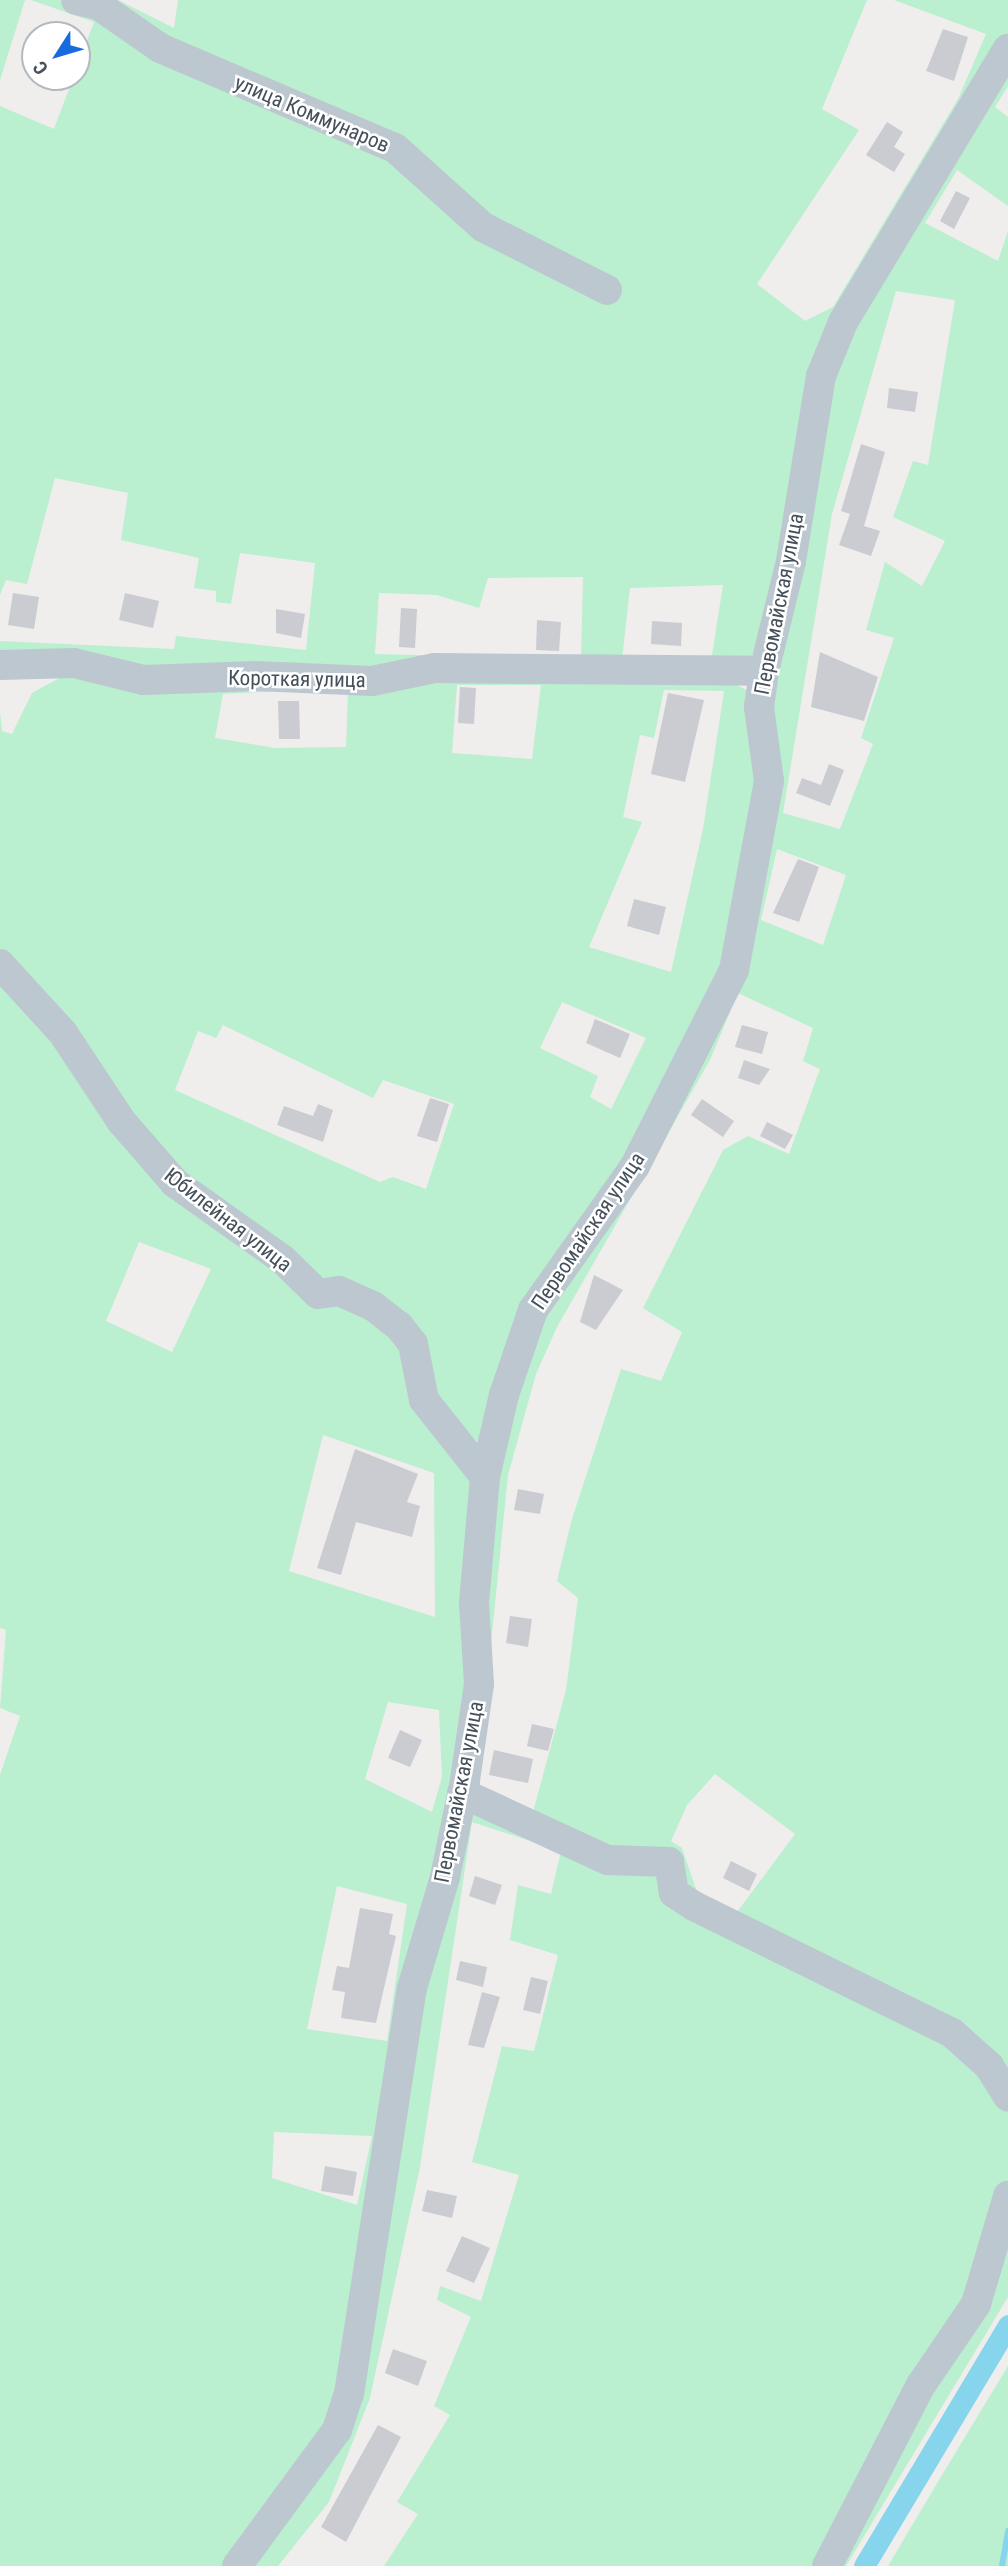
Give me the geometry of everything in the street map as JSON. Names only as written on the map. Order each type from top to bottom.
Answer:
[{"type":"street","name":"улица Коммунаров","points":[[76,0],[98,5],[171,53],[395,148],[483,227],[607,290]]},
{"type":"street","name":"Первомайская улица","points":[[237,2566],[337,2430],[349,2394],[412,1988],[462,1793],[479,1684],[474,1603],[485,1477],[533,1310],[635,1166],[734,970],[769,782],[759,707],[764,671],[791,561],[821,376],[843,322],[1008,50]]},
{"type":"street","name":"Короткая улица","points":[[0,665],[74,663],[144,680],[256,676],[372,681],[435,668],[764,671]]},
{"type":"street","name":"Юбилейная улица","points":[[0,964],[64,1033],[122,1122],[175,1183],[282,1259],[318,1294],[339,1291],[373,1306],[398,1326],[413,1344],[424,1400],[485,1477]]},
{"type":"street","points":[[462,1793],[608,1860],[669,1862],[674,1893],[694,1906],[952,2034],[989,2066],[1008,2096]]},
{"type":"street","points":[[827,2566],[920,2385],[976,2304],[1008,2196]]},
{"type":"green space","points":[[0,0],[25,0],[0,80]]},
{"type":"green space","points":[[31,0],[63,0],[439,183],[87,0],[118,0],[174,28],[178,0],[867,0],[822,109],[859,130],[757,284],[805,321],[833,307],[958,99],[986,34],[894,0],[1008,0],[1008,39],[841,311],[765,638],[751,656],[730,664],[158,673],[22,650],[0,652],[0,641],[174,649],[176,636],[306,650],[315,563],[240,553],[231,604],[216,602],[216,591],[194,588],[199,558],[121,540],[128,493],[55,478],[27,584],[6,580],[0,595],[0,106],[54,129],[68,91],[91,91],[91,30],[94,22]],"holes":[[[583,577],[581,659],[375,654],[379,593],[437,595],[479,608],[488,578]],[[723,585],[711,661],[622,659],[630,588]]]},
{"type":"green space","points":[[1008,62],[1008,86],[995,107],[1008,117],[1008,206],[957,170],[925,223],[998,261],[1008,231],[1008,2082],[677,1881],[470,1790],[492,1477],[539,1313],[738,972],[763,705],[828,370]],"holes":[[[896,291],[955,300],[928,465],[913,461],[893,517],[945,541],[922,586],[885,562],[866,630],[894,638],[861,738],[873,744],[840,829],[783,813],[832,514]],[[777,849],[846,875],[823,945],[761,920]],[[738,993],[813,1028],[803,1061],[820,1069],[789,1154],[748,1136],[723,1150],[643,1308],[682,1332],[661,1381],[621,1369],[571,1522],[557,1581],[578,1598],[566,1690],[533,1812],[477,1784],[508,1475],[536,1374],[557,1327],[710,1060]],[[715,1774],[795,1834],[737,1912],[697,1892],[682,1848],[671,1841],[687,1805]]]},
{"type":"green space","points":[[443,674],[731,682],[748,691],[758,772],[724,957],[646,1124],[495,1399],[471,1704],[343,2395],[230,2566],[0,2566],[0,1775],[20,1716],[0,1708],[6,1630],[0,1628],[0,712],[2,731],[12,734],[32,693],[63,676]],"holes":[[[457,685],[541,685],[532,759],[452,753]],[[321,689],[348,692],[346,747],[275,748],[215,738],[223,694]],[[664,690],[724,691],[703,829],[671,972],[589,947],[642,822],[623,817],[640,735],[654,738]],[[562,1002],[646,1038],[611,1109],[590,1097],[598,1076],[540,1048]],[[223,1025],[373,1098],[383,1080],[454,1104],[426,1189],[393,1177],[380,1182],[175,1090],[198,1031],[216,1038]],[[139,1242],[211,1269],[172,1352],[106,1321]],[[323,1435],[434,1473],[435,1617],[289,1571]],[[388,1702],[439,1710],[442,1777],[432,1812],[365,1779]],[[337,1886],[407,1904],[387,2041],[307,2029]],[[274,2132],[372,2136],[357,2205],[272,2178]]]},
{"type":"green space","points":[[468,1800],[662,1866],[671,1889],[949,2036],[1008,2108],[1008,2178],[994,2239],[823,2566],[384,2566],[418,2514],[397,2502],[450,2415],[434,2406],[471,2317],[437,2300],[440,2286],[481,2301],[519,2175],[472,2162],[502,2046],[534,2051],[558,1955],[510,1940],[518,1885],[551,1894],[561,1851],[472,1822],[420,2167],[370,2398],[329,2502],[278,2566],[243,2566],[340,2431],[417,1988]]},
{"type":"green space","points":[[1008,2216],[1008,2297],[846,2566],[832,2566]]},
{"type":"green space","points":[[1008,2366],[1008,2566],[888,2566],[942,2475]]},
{"type":"building","points":[[943,29],[968,37],[954,81],[926,71]]},
{"type":"building","points":[[887,122],[903,132],[894,147],[905,154],[894,172],[866,155]]},
{"type":"building","points":[[956,191],[970,198],[954,229],[940,221]]},
{"type":"building","points":[[889,388],[918,392],[915,412],[887,408]]},
{"type":"building","points":[[861,444],[885,452],[864,526],[880,531],[871,556],[839,545],[850,514],[841,511]]},
{"type":"building","points":[[13,593],[39,597],[34,629],[8,625]]},
{"type":"building","points":[[125,593],[159,601],[153,628],[119,620]]},
{"type":"building","points":[[401,608],[417,609],[415,648],[399,647]]},
{"type":"building","points":[[276,609],[305,614],[301,638],[276,633]]},
{"type":"building","points":[[537,620],[561,622],[559,651],[536,650]]},
{"type":"building","points":[[652,621],[682,623],[681,646],[651,644]]},
{"type":"building","points":[[820,652],[878,677],[864,721],[811,707]]},
{"type":"building","points":[[460,687],[476,688],[474,724],[458,723]]},
{"type":"building","points":[[668,693],[704,700],[685,782],[651,774]]},
{"type":"building","points":[[278,701],[299,701],[300,739],[279,739]]},
{"type":"building","points":[[829,764],[844,770],[830,806],[796,793],[802,778],[821,785]]},
{"type":"building","points":[[798,859],[819,867],[799,922],[773,913]]},
{"type":"building","points":[[634,899],[666,907],[659,935],[627,926]]},
{"type":"building","points":[[595,1019],[630,1034],[620,1058],[586,1043]]},
{"type":"building","points":[[742,1025],[768,1032],[762,1054],[735,1047]]},
{"type":"building","points":[[744,1060],[770,1069],[759,1085],[738,1078]]},
{"type":"building","points":[[430,1098],[449,1104],[437,1142],[417,1136]]},
{"type":"building","points":[[702,1099],[734,1121],[723,1137],[691,1115]]},
{"type":"building","points":[[318,1104],[333,1110],[323,1142],[277,1125],[284,1106],[313,1116]]},
{"type":"building","points":[[767,1122],[793,1135],[785,1149],[760,1136]]},
{"type":"building","points":[[594,1275],[623,1290],[596,1330],[580,1322]]},
{"type":"building","points":[[355,1449],[418,1474],[407,1502],[420,1506],[412,1537],[356,1522],[341,1575],[317,1568]]},
{"type":"building","points":[[518,1489],[544,1494],[540,1514],[514,1510]]},
{"type":"building","points":[[510,1616],[532,1619],[528,1647],[506,1643]]},
{"type":"building","points":[[532,1724],[554,1729],[548,1751],[527,1746]]},
{"type":"building","points":[[400,1730],[422,1740],[410,1767],[388,1758]]},
{"type":"building","points":[[494,1750],[533,1759],[528,1783],[489,1775]]},
{"type":"building","points":[[731,1861],[757,1874],[749,1891],[723,1878]]},
{"type":"building","points":[[475,1876],[502,1885],[495,1905],[469,1896]]},
{"type":"building","points":[[360,1908],[393,1914],[389,1934],[396,1936],[376,2023],[341,2018],[345,1992],[332,1990],[337,1966],[349,1968]]},
{"type":"building","points":[[460,1961],[487,1967],[483,1987],[456,1980]]},
{"type":"building","points":[[531,1977],[548,1981],[540,2014],[523,2010]]},
{"type":"building","points":[[482,1992],[500,1997],[484,2048],[468,2045]]},
{"type":"building","points":[[325,2166],[357,2172],[353,2196],[321,2191]]},
{"type":"building","points":[[427,2190],[457,2196],[452,2218],[422,2211]]},
{"type":"building","points":[[462,2236],[490,2248],[474,2283],[446,2271]]},
{"type":"building","points":[[393,2349],[427,2361],[418,2386],[385,2373]]},
{"type":"building","points":[[378,2425],[401,2437],[346,2542],[321,2527]]},
{"type":"waterway","points":[[864,2566],[1008,2325]]},
{"type":"waterway","points":[[1002,2566],[1008,2531]]}]
